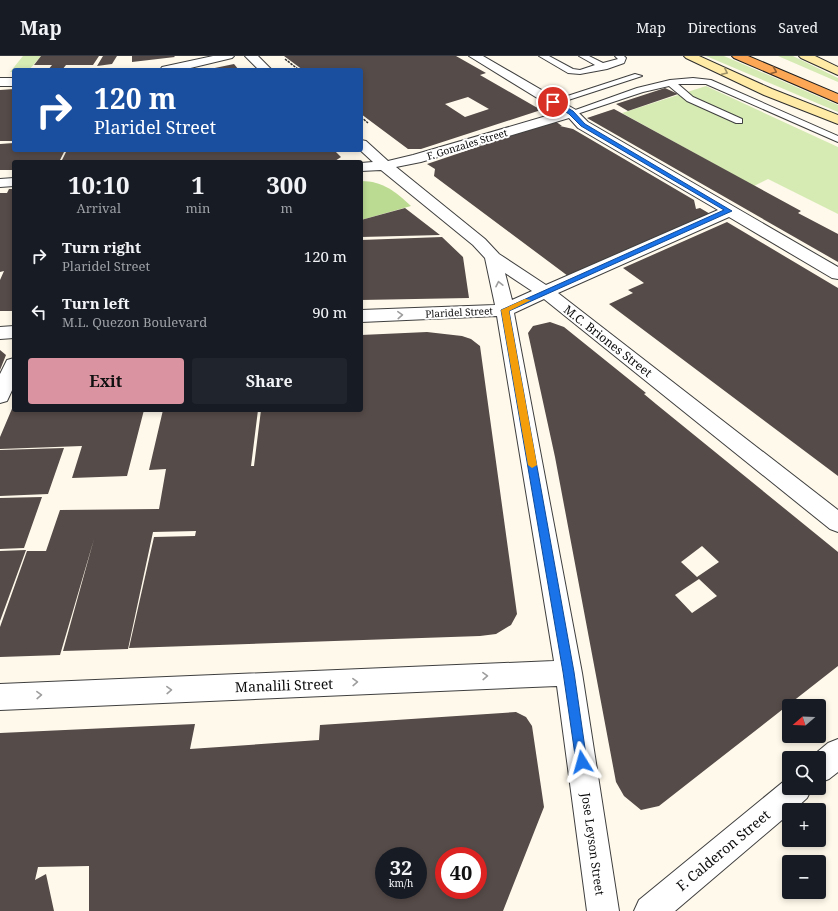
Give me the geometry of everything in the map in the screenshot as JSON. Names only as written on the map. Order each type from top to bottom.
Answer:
[{"type":"highway","points":[[738,56],[838,99]]},
{"type":"highway","points":[[767,56],[838,86]]},
{"type":"main road","points":[[690,56],[768,92],[838,120]]},
{"type":"main road","points":[[805,56],[838,71]]},
{"type":"street","points":[[175,68],[228,56]]},
{"type":"street","points":[[251,56],[264,68]]},
{"type":"street","points":[[475,56],[571,113],[583,125],[838,274]]},
{"type":"street","points":[[0,82],[12,82]]},
{"type":"street","name":"F. Gonzales Street","points":[[363,167],[387,165],[416,160],[571,113]]},
{"type":"street","name":"M.C. Briones Street","points":[[363,146],[387,165],[396,176],[479,242],[493,257],[546,293],[838,523]]},
{"type":"street","points":[[0,183],[12,182]]},
{"type":"street","name":"Plaridel Street","points":[[363,316],[505,310],[729,211]]},
{"type":"street","name":"Jose Leyson Street","points":[[493,257],[505,310],[568,672],[603,911]]},
{"type":"street","points":[[0,333],[12,332]]},
{"type":"street","points":[[0,396],[12,369]]},
{"type":"street","name":"Manalili Street","points":[[0,697],[568,672]]},
{"type":"street","points":[[826,763],[838,754]]},
{"type":"street","name":"F. Calderon Street","points":[[650,911],[789,795]]},
{"type":"lane","points":[[543,56],[571,71],[580,72],[621,61],[622,58],[619,56]]},
{"type":"lane","points":[[583,56],[604,66]]},
{"type":"lane","points":[[553,102],[638,76]]},
{"type":"lane","points":[[571,113],[670,82],[685,79],[708,82],[838,139]]},
{"type":"lane","points":[[670,82],[690,99],[739,121]]},
{"type":"path","points":[[280,56],[296,68]]},
{"type":"path","points":[[363,119],[372,126]]},
{"type":"green space","points":[[23,56],[41,56],[31,68],[13,68]]},
{"type":"green space","points":[[706,56],[724,56],[838,105],[838,112]]},
{"type":"green space","points":[[778,56],[793,56],[838,78],[838,82]]},
{"type":"green space","points":[[706,86],[838,147],[838,214],[768,179],[754,186],[622,113]]},
{"type":"green space","points":[[363,181],[376,183],[389,188],[411,206],[363,219]]},
{"type":"building","points":[[41,56],[99,56],[93,65],[66,65],[64,68],[50,68],[52,65],[34,65]]},
{"type":"building","points":[[103,56],[117,56],[112,64],[97,66]]},
{"type":"building","points":[[132,56],[174,56],[175,57],[132,62]]},
{"type":"building","points":[[284,56],[456,56],[486,73],[480,75],[541,110],[421,149],[408,149],[363,115],[363,68],[300,68]],"holes":[[[468,97],[489,109],[465,117],[445,104]]]},
{"type":"building","points":[[234,64],[237,68],[215,68]]},
{"type":"building","points":[[665,88],[678,94],[628,111],[616,104]]},
{"type":"building","points":[[12,89],[12,141],[0,141],[0,90]]},
{"type":"building","points":[[614,109],[801,211],[798,213],[838,234],[838,262],[587,118]]},
{"type":"building","points":[[555,121],[562,126],[560,126],[573,129],[694,200],[696,209],[700,208],[712,215],[568,276],[434,176],[435,169],[427,164]]},
{"type":"building","points":[[12,143],[12,152],[64,152],[60,160],[12,160],[12,170],[0,170],[0,144]]},
{"type":"building","points":[[66,152],[336,152],[341,157],[336,160],[62,160]]},
{"type":"building","points":[[9,189],[12,189],[12,311],[0,311],[0,280],[4,271],[0,272],[0,193],[7,193]]},
{"type":"building","points":[[405,208],[440,235],[363,237],[363,219]]},
{"type":"building","points":[[727,222],[838,288],[838,476],[609,304],[633,293],[628,290],[644,283],[623,268]]},
{"type":"building","points":[[442,237],[463,257],[469,298],[363,300],[363,240]]},
{"type":"building","points":[[550,322],[564,327],[838,552],[838,666],[796,699],[782,699],[782,710],[659,806],[641,810],[624,796],[616,782],[555,457],[528,333],[533,326]],"holes":[[[702,546],[719,562],[697,577],[681,562]],[[699,579],[717,596],[692,613],[675,595]]]},
{"type":"building","points":[[427,332],[462,336],[471,339],[480,346],[517,614],[511,625],[496,634],[480,636],[129,648],[154,537],[195,536],[196,531],[153,532],[128,649],[63,651],[94,539],[60,655],[0,657],[0,627],[27,551],[46,551],[60,510],[159,509],[166,469],[149,470],[163,412],[258,412],[251,466],[254,466],[261,412],[363,412],[363,335]]},
{"type":"building","points":[[0,350],[6,355],[0,370]]},
{"type":"building","points":[[12,409],[12,412],[143,412],[127,476],[72,478],[82,446],[0,449],[0,437]]},
{"type":"building","points":[[64,448],[48,494],[0,496],[0,450]]},
{"type":"building","points":[[42,497],[24,548],[0,549],[0,498]]},
{"type":"building","points":[[26,550],[0,621],[0,551]]},
{"type":"building","points":[[516,712],[526,717],[532,726],[544,807],[503,911],[89,911],[89,866],[38,867],[35,880],[46,874],[54,911],[0,911],[0,733],[195,724],[190,749],[319,740],[320,725]]},
{"type":"slow traffic","points":[[527,300],[505,310],[532,465]]},
{"type":"route","points":[[553,102],[571,113],[583,125],[729,211],[505,310],[568,672],[582,762]]}]
